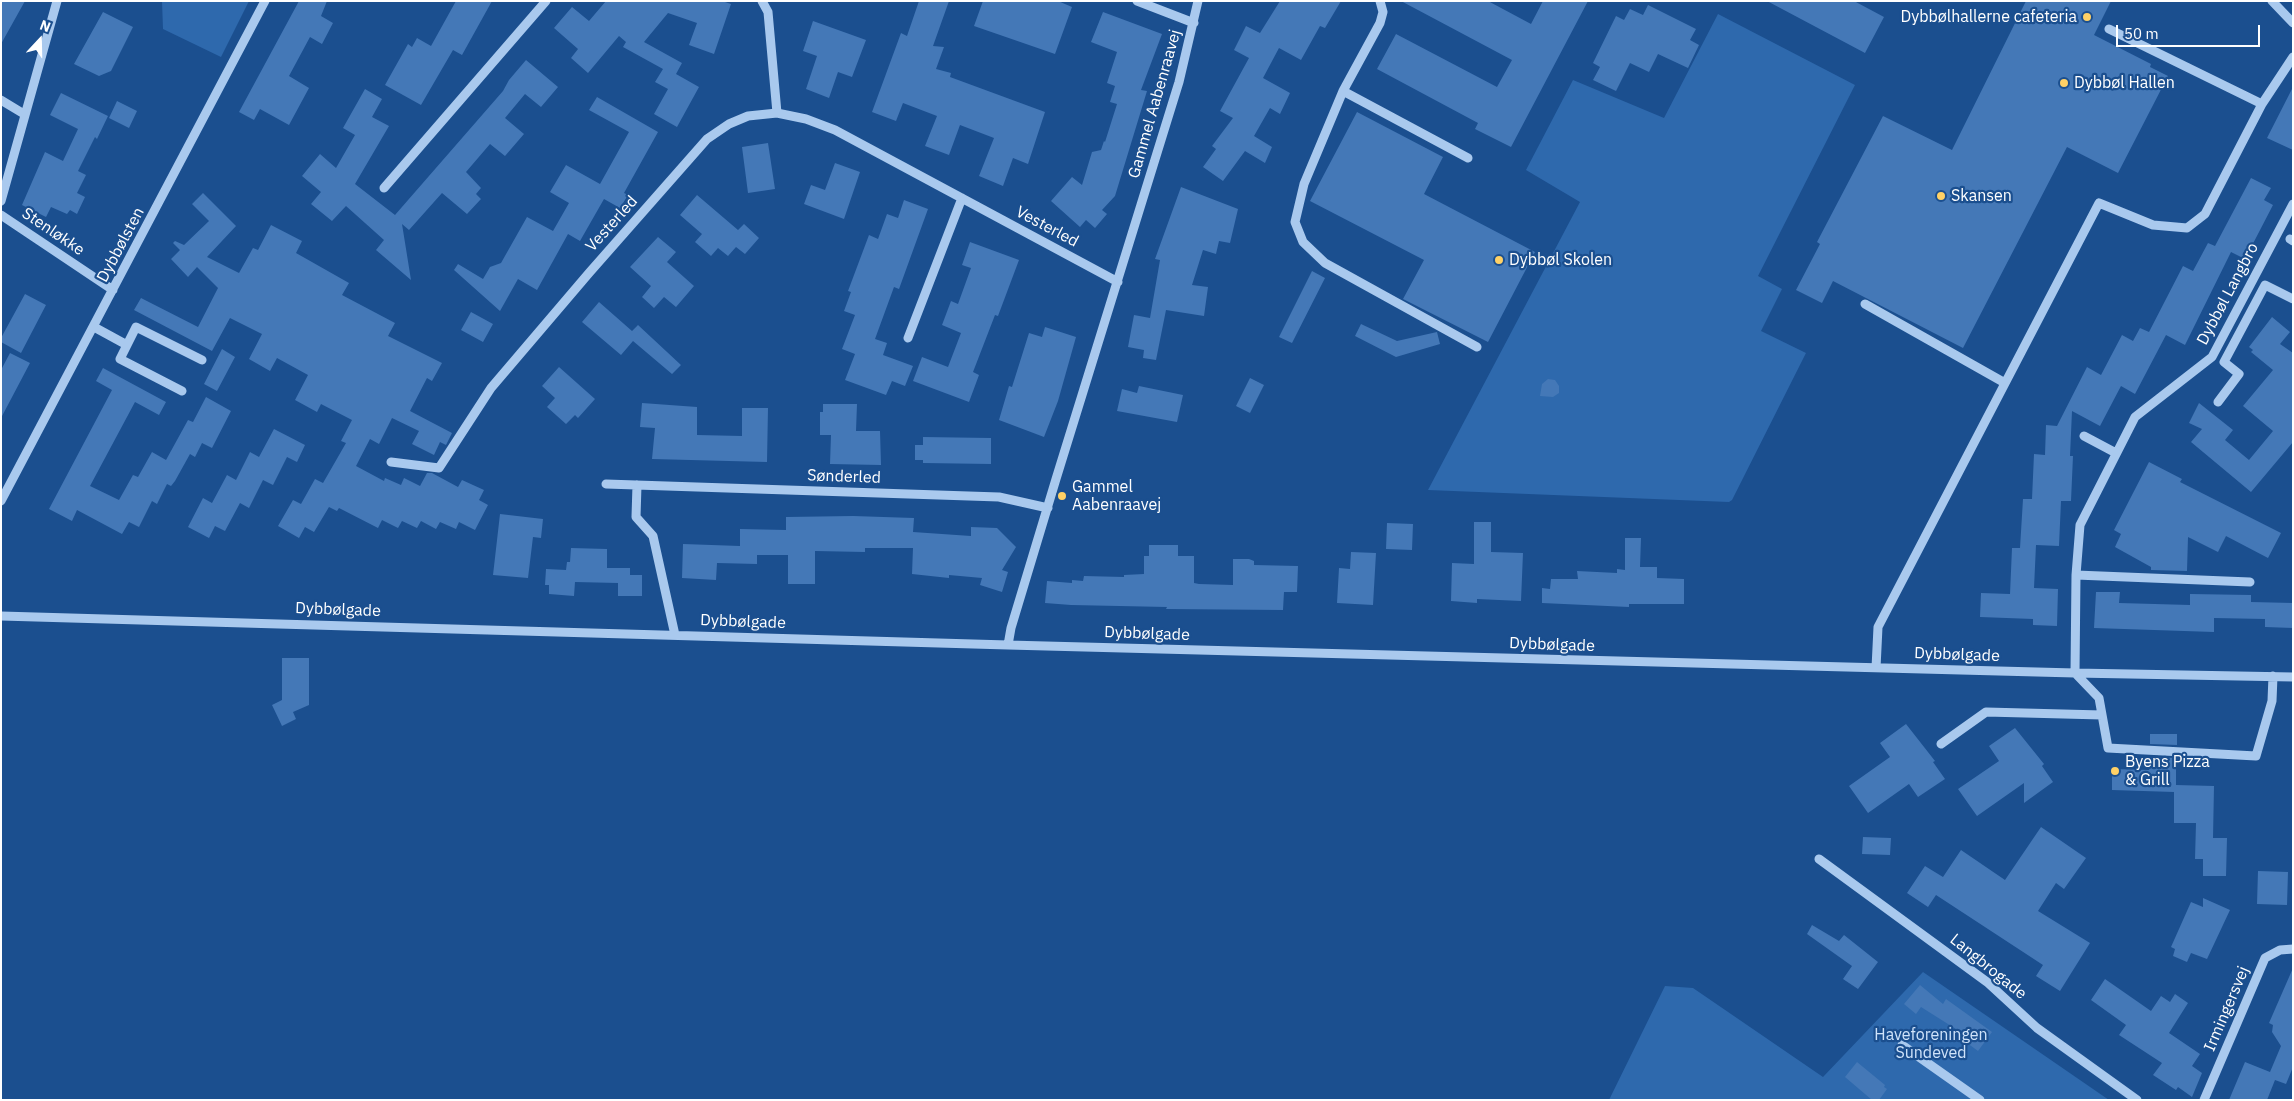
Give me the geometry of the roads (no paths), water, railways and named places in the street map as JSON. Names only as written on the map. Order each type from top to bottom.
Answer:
[{"type":"street","points":[[1,201],[57,1]]},
{"type":"street","name":"Dybbølsten","points":[[1,501],[265,1]]},
{"type":"street","points":[[384,188],[546,1]]},
{"type":"street","points":[[762,1],[768,12],[777,113]]},
{"type":"street","points":[[1137,1],[1194,23]]},
{"type":"street","name":"Gammel Aabenraavej","points":[[1008,645],[1011,628],[1179,82],[1198,1]]},
{"type":"street","points":[[1380,1],[1383,12],[1380,23],[1343,91],[1304,184],[1295,222],[1303,242],[1325,263],[1477,348]]},
{"type":"street","points":[[2272,1],[2293,23]]},
{"type":"street","points":[[2109,29],[2262,104]]},
{"type":"street","points":[[1876,668],[1878,627],[2099,203],[2153,225],[2187,228],[2205,214],[2262,104],[2293,56]]},
{"type":"street","points":[[1343,91],[1468,158]]},
{"type":"street","points":[[1,100],[24,114]]},
{"type":"street","name":"Vesterled","points":[[391,462],[439,468],[490,388],[707,139],[728,124],[748,116],[777,113],[806,119],[835,130],[1118,282]]},
{"type":"street","points":[[908,338],[962,198]]},
{"type":"street","name":"Dybbøl Langbro","points":[[2075,674],[2076,576],[2080,525],[2135,417],[2212,357],[2293,204]]},
{"type":"street","name":"Stenløkke","points":[[1,215],[114,290]]},
{"type":"street","points":[[2218,402],[2239,374],[2224,362],[2265,284],[2293,299]]},
{"type":"street","points":[[1865,304],[2005,382]]},
{"type":"street","points":[[94,327],[127,344]]},
{"type":"street","points":[[182,391],[120,359],[136,327],[202,360]]},
{"type":"street","points":[[2084,436],[2116,453]]},
{"type":"street","name":"Sønderled","points":[[606,484],[999,497],[1048,508]]},
{"type":"street","points":[[637,485],[636,517],[654,536],[675,635]]},
{"type":"street","points":[[2076,576],[2250,582]]},
{"type":"street","name":"Dybbølgade","points":[[1,616],[2075,674],[2293,677]]},
{"type":"street","points":[[2075,674],[2099,698],[2108,748],[2256,756],[2272,701],[2273,676]]},
{"type":"street","points":[[1941,744],[1986,712],[2102,715]]},
{"type":"street","name":"Langbrogade","points":[[1819,859],[1987,982],[2037,1028],[2137,1100]]},
{"type":"street","name":"Irmingersvej","points":[[2204,1100],[2265,958],[2280,950],[2293,948]]},
{"type":"street","points":[[1902,1046],[1975,1098]]},
{"type":"place","name":"Dybbølhallerne cafeteria","points":[[2087,17]]},
{"type":"place","name":"Dybbøl Hallen","points":[[2064,83]]},
{"type":"place","name":"Skansen","points":[[1941,196]]},
{"type":"place","name":"Dybbøl Skolen","points":[[1499,260]]},
{"type":"place","name":"Gammel Aabenraavej","points":[[1062,496]]},
{"type":"place","name":"Byens Pizza & Grill","points":[[2115,771]]},
{"type":"park label","name":"Haveforeningen Sundeved","points":[[1931,1044]]}]
